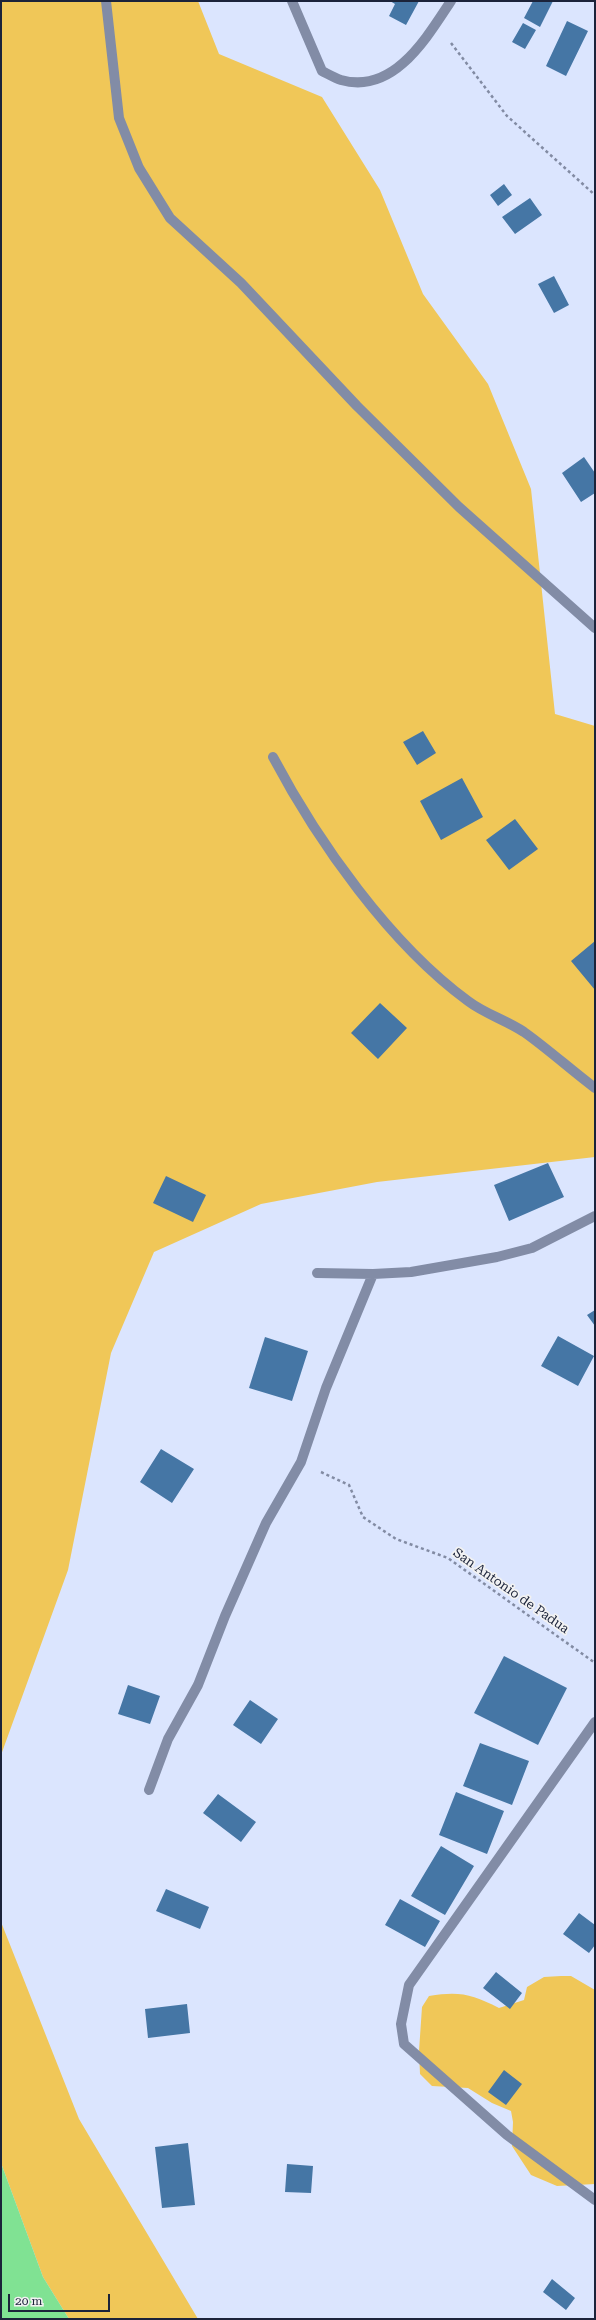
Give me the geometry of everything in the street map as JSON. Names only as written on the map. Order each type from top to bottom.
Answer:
[{"type":"street","points":[[106,1],[119,118],[138,168],[170,218],[241,283],[357,406],[459,507],[595,628]]},
{"type":"street","points":[[292,1],[322,71],[342,80],[366,81],[393,72],[415,51],[436,24],[451,1]]},
{"type":"street","points":[[273,757],[294,796],[364,896],[410,951],[468,1002],[523,1032],[595,1088]]},
{"type":"street","points":[[317,1273],[373,1274],[411,1272],[497,1257],[532,1248],[595,1216]]},
{"type":"street","points":[[149,1790],[168,1739],[198,1685],[225,1616],[266,1523],[301,1462],[326,1388],[373,1274]]},
{"type":"street","points":[[595,1722],[409,1985],[401,2024],[404,2044],[507,2135],[595,2200]]},
{"type":"path","points":[[436,24],[507,116],[595,195]]},
{"type":"path","name":"San Antonio de Padua","points":[[301,1462],[349,1485],[364,1518],[396,1539],[448,1558],[595,1663]]},
{"type":"shaded area","points":[[1,1],[198,1],[219,54],[322,97],[380,190],[423,294],[488,384],[531,489],[555,714],[595,726],[595,1157],[377,1182],[261,1204],[154,1252],[111,1353],[68,1570],[1,1755]]},
{"type":"shaded area","points":[[1,1922],[79,2119],[198,2319],[69,2319],[43,2277],[1,2163]]},
{"type":"shaded area","points":[[571,1976],[595,1990],[595,2184],[557,2186],[531,2175],[512,2146],[513,2122],[511,2111],[492,2103],[468,2088],[432,2086],[420,2074],[419,2051],[422,2007],[429,1996],[449,1994],[465,1995],[499,2008],[524,2000],[527,1987],[544,1977]]},
{"type":"shaded area","points":[[1,2163],[43,2277],[69,2319],[1,2319]]},
{"type":"building","points":[[390,1],[419,1],[406,25],[389,16],[395,4]]},
{"type":"building","points":[[533,1],[553,1],[540,27],[524,18]]},
{"type":"building","points":[[567,21],[588,31],[566,76],[546,66]]},
{"type":"building","points":[[523,23],[536,30],[525,49],[512,42]]},
{"type":"building","points":[[504,184],[512,195],[498,206],[490,195]]},
{"type":"building","points":[[530,198],[542,215],[515,234],[502,217]]},
{"type":"building","points":[[554,276],[569,305],[554,313],[538,284]]},
{"type":"building","points":[[584,457],[595,473],[595,493],[581,502],[562,473]]},
{"type":"building","points":[[423,731],[436,753],[417,765],[403,742]]},
{"type":"building","points":[[462,778],[483,817],[441,840],[420,801]]},
{"type":"building","points":[[515,819],[538,849],[509,870],[486,840]]},
{"type":"building","points":[[595,941],[595,990],[571,961]]},
{"type":"building","points":[[380,1003],[407,1028],[378,1059],[351,1033]]},
{"type":"building","points":[[548,1163],[564,1197],[509,1221],[494,1185]]},
{"type":"building","points":[[166,1176],[206,1195],[193,1222],[153,1203]]},
{"type":"building","points":[[595,1310],[595,1326],[587,1315]]},
{"type":"building","points":[[558,1336],[594,1356],[578,1386],[541,1366]]},
{"type":"building","points":[[265,1337],[308,1351],[292,1401],[249,1388]]},
{"type":"building","points":[[161,1449],[194,1469],[172,1503],[140,1482]]},
{"type":"building","points":[[504,1656],[567,1688],[538,1745],[474,1713]]},
{"type":"building","points":[[128,1685],[160,1696],[150,1724],[118,1714]]},
{"type":"building","points":[[250,1700],[278,1719],[261,1744],[233,1725]]},
{"type":"building","points":[[480,1743],[529,1761],[512,1805],[463,1786]]},
{"type":"building","points":[[456,1792],[504,1811],[487,1854],[439,1835]]},
{"type":"building","points":[[218,1794],[256,1822],[241,1842],[203,1813]]},
{"type":"building","points":[[441,1846],[474,1866],[445,1915],[411,1896]]},
{"type":"building","points":[[166,1889],[209,1907],[200,1929],[156,1911]]},
{"type":"building","points":[[400,1899],[440,1921],[425,1947],[385,1925]]},
{"type":"building","points":[[579,1913],[595,1925],[595,1945],[589,1953],[563,1934]]},
{"type":"building","points":[[496,1972],[522,1993],[510,2009],[483,1988]]},
{"type":"building","points":[[187,2004],[190,2033],[148,2038],[145,2009]]},
{"type":"building","points":[[504,2070],[522,2084],[506,2105],[488,2092]]},
{"type":"building","points":[[188,2143],[195,2205],[162,2208],[155,2147]]},
{"type":"building","points":[[287,2164],[313,2166],[311,2193],[285,2192]]},
{"type":"building","points":[[552,2279],[575,2298],[566,2310],[543,2292]]}]
